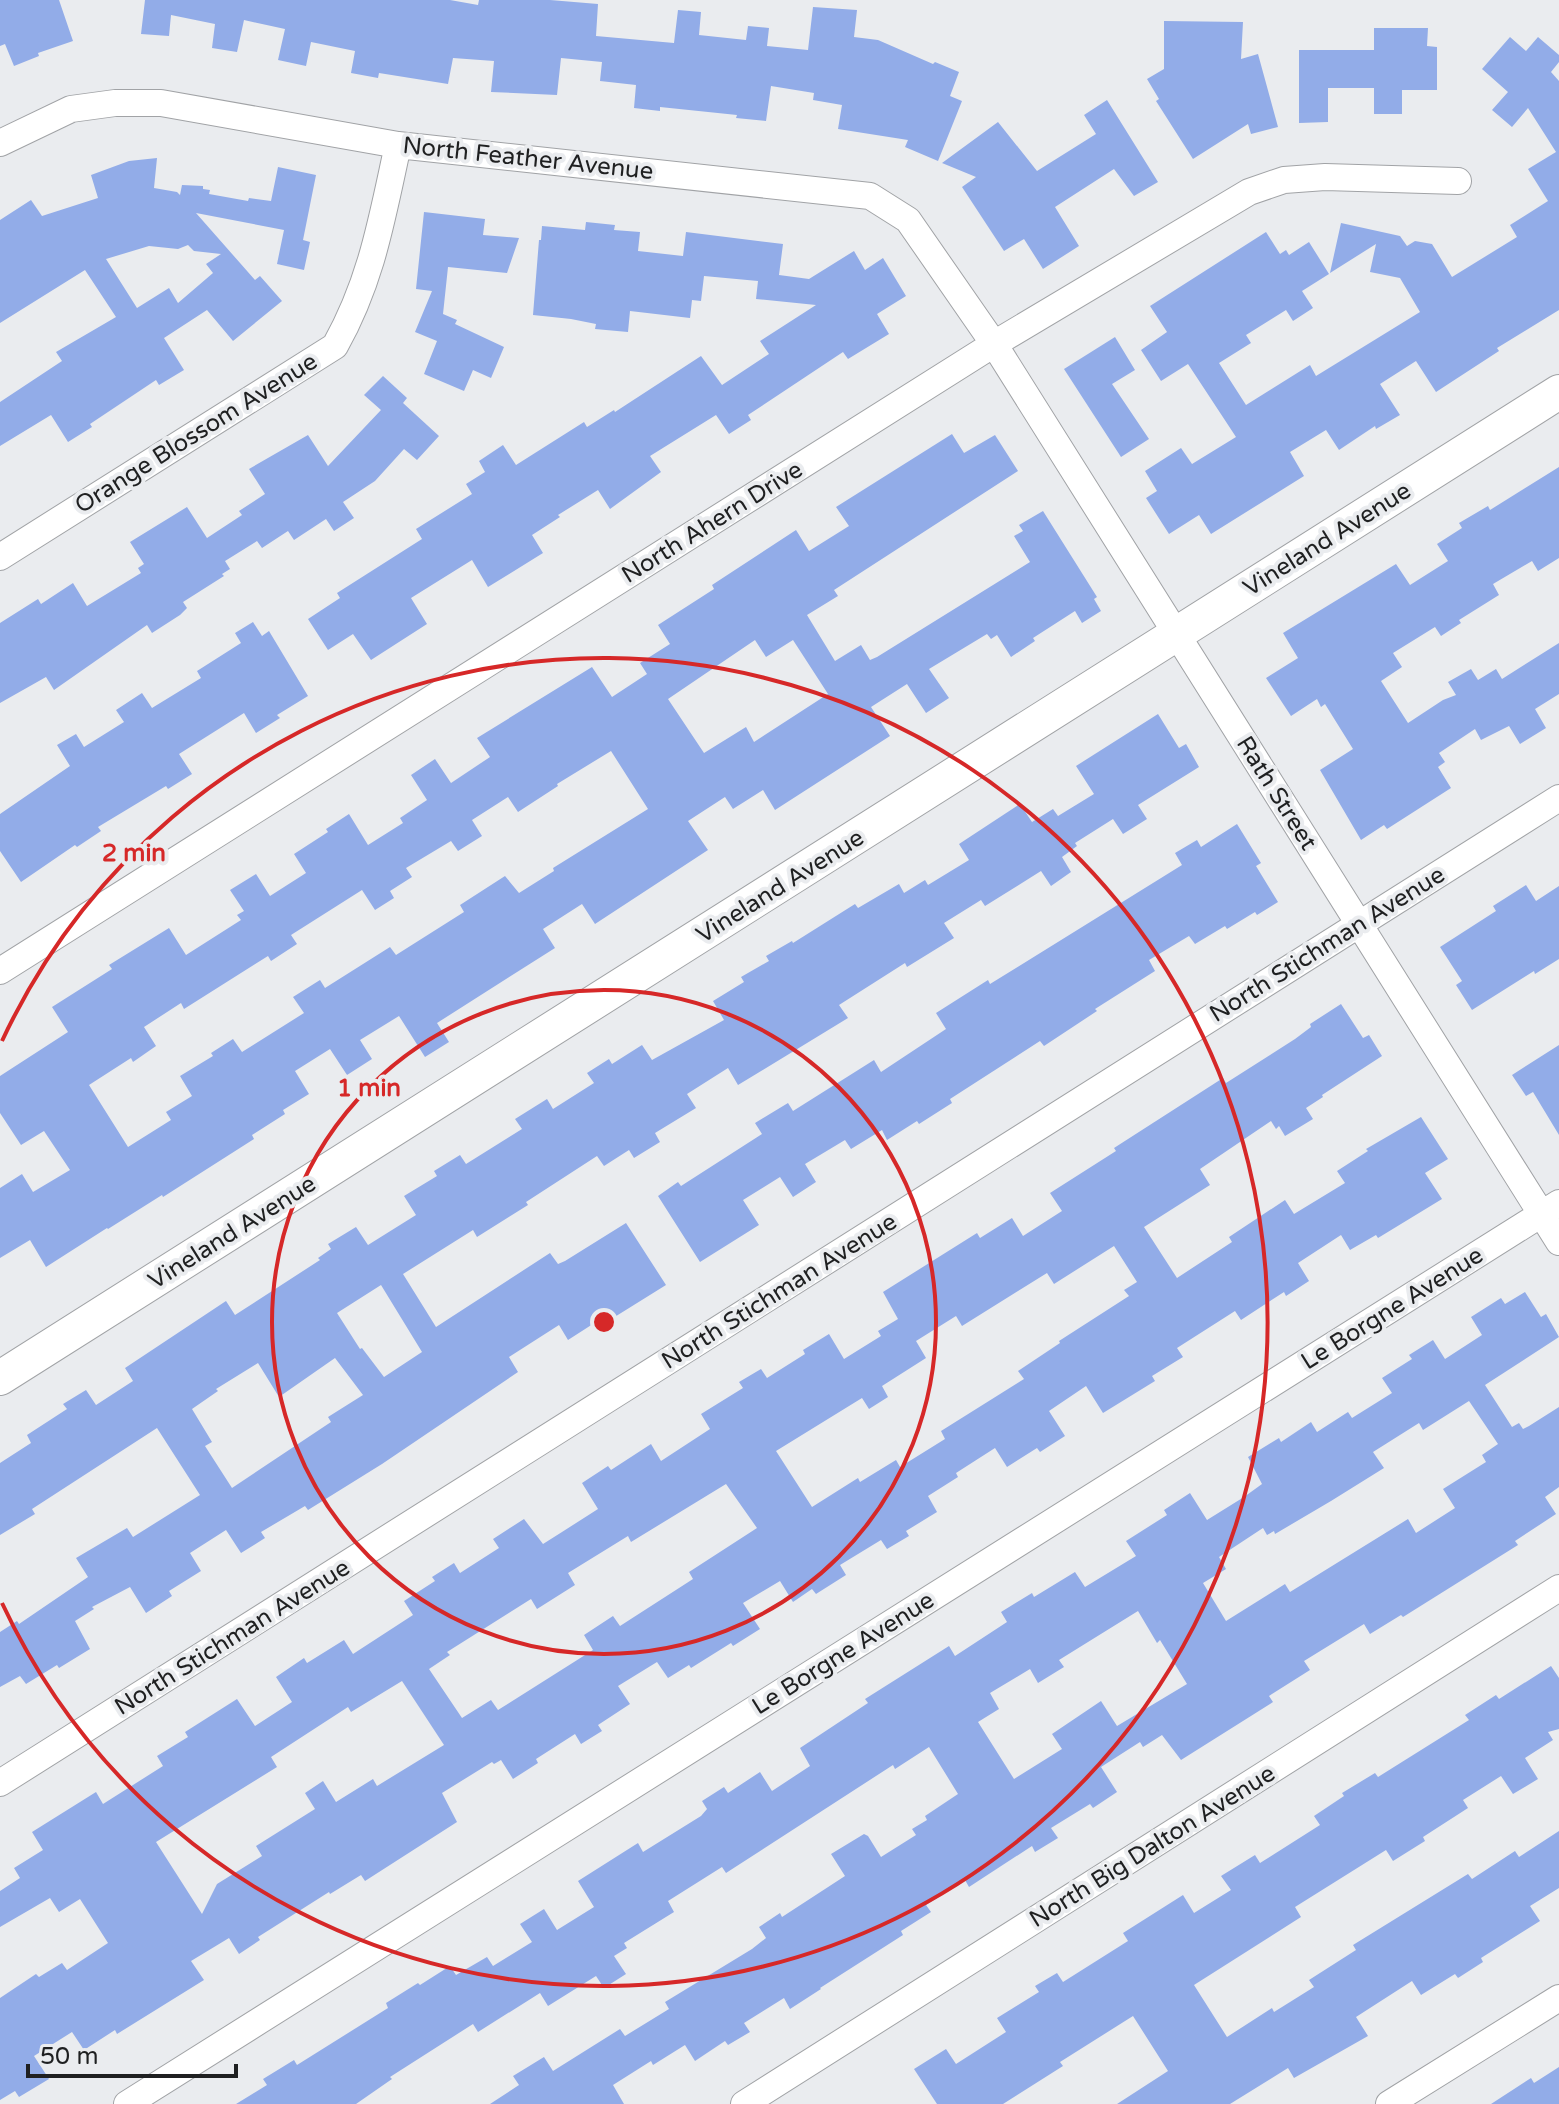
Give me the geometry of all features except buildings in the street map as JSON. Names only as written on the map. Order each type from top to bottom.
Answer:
[{"type":"street","name":"North Feather Avenue","points":[[0,143],[71,109],[115,103],[161,103],[398,145],[870,196],[908,220],[994,344]]},
{"type":"street","name":"Orange Blossom Avenue","points":[[0,557],[335,346],[355,311],[369,274],[398,145]]},
{"type":"street","name":"North Ahern Drive","points":[[0,971],[994,344],[1249,192],[1284,180],[1325,177],[1458,181]]},
{"type":"street","name":"Rath Street","points":[[994,344],[1359,924],[1550,1208],[1559,1242]]},
{"type":"street","name":"Vineland Avenue","points":[[0,1378],[1559,392]]},
{"type":"street","name":"North Stichman Avenue","points":[[0,1783],[1559,798]]},
{"type":"street","name":"Le Borgne Avenue","points":[[127,2104],[1550,1208]]},
{"type":"street","name":"North Big Dalton Avenue","points":[[744,2104],[1559,1588]]},
{"type":"street","points":[[1389,2104],[1559,1998]]}]
